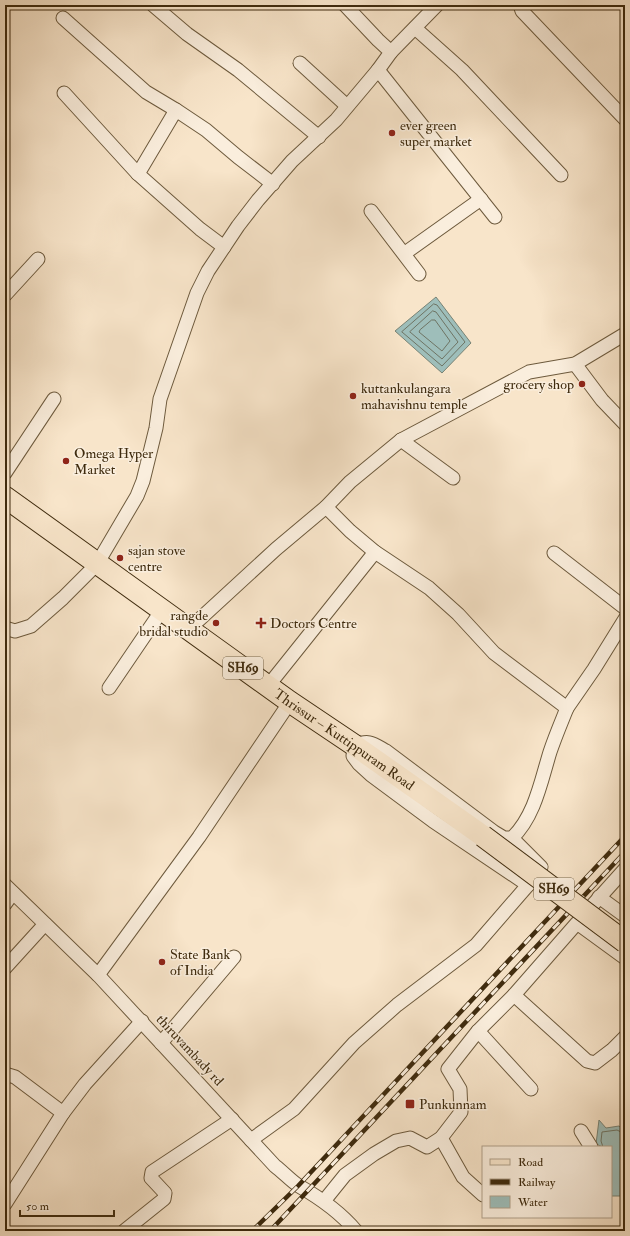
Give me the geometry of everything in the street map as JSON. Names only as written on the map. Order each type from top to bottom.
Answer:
[{"type":"main road","name":"Thrissur – Kuttippuram Road","points":[[5,496],[97,564],[290,702],[483,836],[625,942]]},
{"type":"street","points":[[153,5],[187,34],[238,70],[319,136]]},
{"type":"street","points":[[345,5],[378,40],[392,52]]},
{"type":"street","points":[[5,628],[15,631],[31,626],[63,598],[97,564],[137,496],[143,481],[156,428],[160,399],[198,293],[208,271],[238,226],[258,200],[292,161],[319,136],[347,106],[392,52],[437,5]]},
{"type":"street","points":[[520,5],[522,11],[625,119]]},
{"type":"street","points":[[63,18],[146,92],[206,130],[273,184]]},
{"type":"street","points":[[415,28],[462,70],[561,175]]},
{"type":"street","points":[[300,63],[347,106]]},
{"type":"street","points":[[378,70],[495,217]]},
{"type":"street","points":[[64,93],[138,174],[200,229],[224,247]]},
{"type":"street","points":[[138,174],[176,110]]},
{"type":"street","points":[[404,254],[481,199]]},
{"type":"street","points":[[371,211],[419,274]]},
{"type":"street","points":[[5,295],[38,259]]},
{"type":"street","points":[[189,629],[276,549],[326,507],[350,482],[401,440],[529,372],[575,364],[625,334]]},
{"type":"street","points":[[575,364],[602,400],[625,424]]},
{"type":"street","points":[[5,473],[54,399]]},
{"type":"street","points":[[401,440],[453,478]]},
{"type":"street","points":[[326,507],[350,532],[375,552],[429,588],[458,614],[494,653],[567,708]]},
{"type":"street","points":[[268,686],[375,552]]},
{"type":"street","points":[[554,553],[625,608]]},
{"type":"street","points":[[109,688],[162,610]]},
{"type":"street","points":[[528,885],[433,821],[371,775],[353,756],[354,745],[365,742],[373,743],[386,751],[494,832],[504,838],[512,838],[520,830],[533,804],[551,749],[567,708],[594,669],[625,619]]},
{"type":"street","points":[[98,975],[199,837],[290,702]]},
{"type":"street","points":[[251,1140],[294,1109],[354,1043],[397,1005],[476,945],[528,885],[540,867],[512,838]]},
{"type":"street","points":[[324,1201],[345,1174],[396,1141],[410,1138],[427,1147],[441,1138],[461,1112],[460,1089],[448,1069],[478,1031],[514,995],[625,869]]},
{"type":"street","points":[[5,904],[9,889]]},
{"type":"street","name":"thiruvambady rd","points":[[9,889],[98,975],[275,1166],[298,1186],[308,1190],[324,1201],[356,1231]]},
{"type":"street","points":[[599,897],[625,916]]},
{"type":"street","points":[[577,923],[625,958]]},
{"type":"street","points":[[5,968],[45,924]]},
{"type":"street","points":[[161,1043],[234,957]]},
{"type":"street","points":[[514,995],[587,1061],[595,1063],[612,1050],[625,1037]]},
{"type":"street","points":[[5,1204],[63,1113],[85,1084],[142,1021]]},
{"type":"street","points":[[478,1031],[531,1089]]},
{"type":"street","points":[[5,1074],[15,1077],[63,1113]]},
{"type":"street","points":[[124,1231],[164,1199],[165,1193],[151,1178],[152,1172],[232,1119]]},
{"type":"street","points":[[581,1131],[590,1146]]},
{"type":"street","points":[[441,1138],[463,1177],[482,1194]]},
{"type":"water","points":[[436,297],[471,343],[442,373],[395,331]]},
{"type":"water","points":[[599,1120],[606,1128],[619,1126],[625,1131],[624,1196],[612,1196],[612,1146],[601,1146],[596,1144]]},
{"type":"railway","points":[[252,1231],[298,1186],[625,836]]},
{"type":"railway","points":[[270,1231],[625,852]]},
{"type":"place","name":"ever green super market","points":[[392,133]]},
{"type":"place","name":"grocery shop","points":[[582,384]]},
{"type":"place","name":"kuttankulangara mahavishnu temple","points":[[353,396]]},
{"type":"place","name":"Omega Hyper Market","points":[[66,461]]},
{"type":"place","name":"sajan stove centre","points":[[120,558]]},
{"type":"place","name":"rangde bridal studio","points":[[216,623]]},
{"type":"place","name":"Doctors Centre","points":[[261,623]]},
{"type":"place","name":"State Bank of India","points":[[162,962]]},
{"type":"place","name":"Punkunnam","points":[[410,1104]]}]
